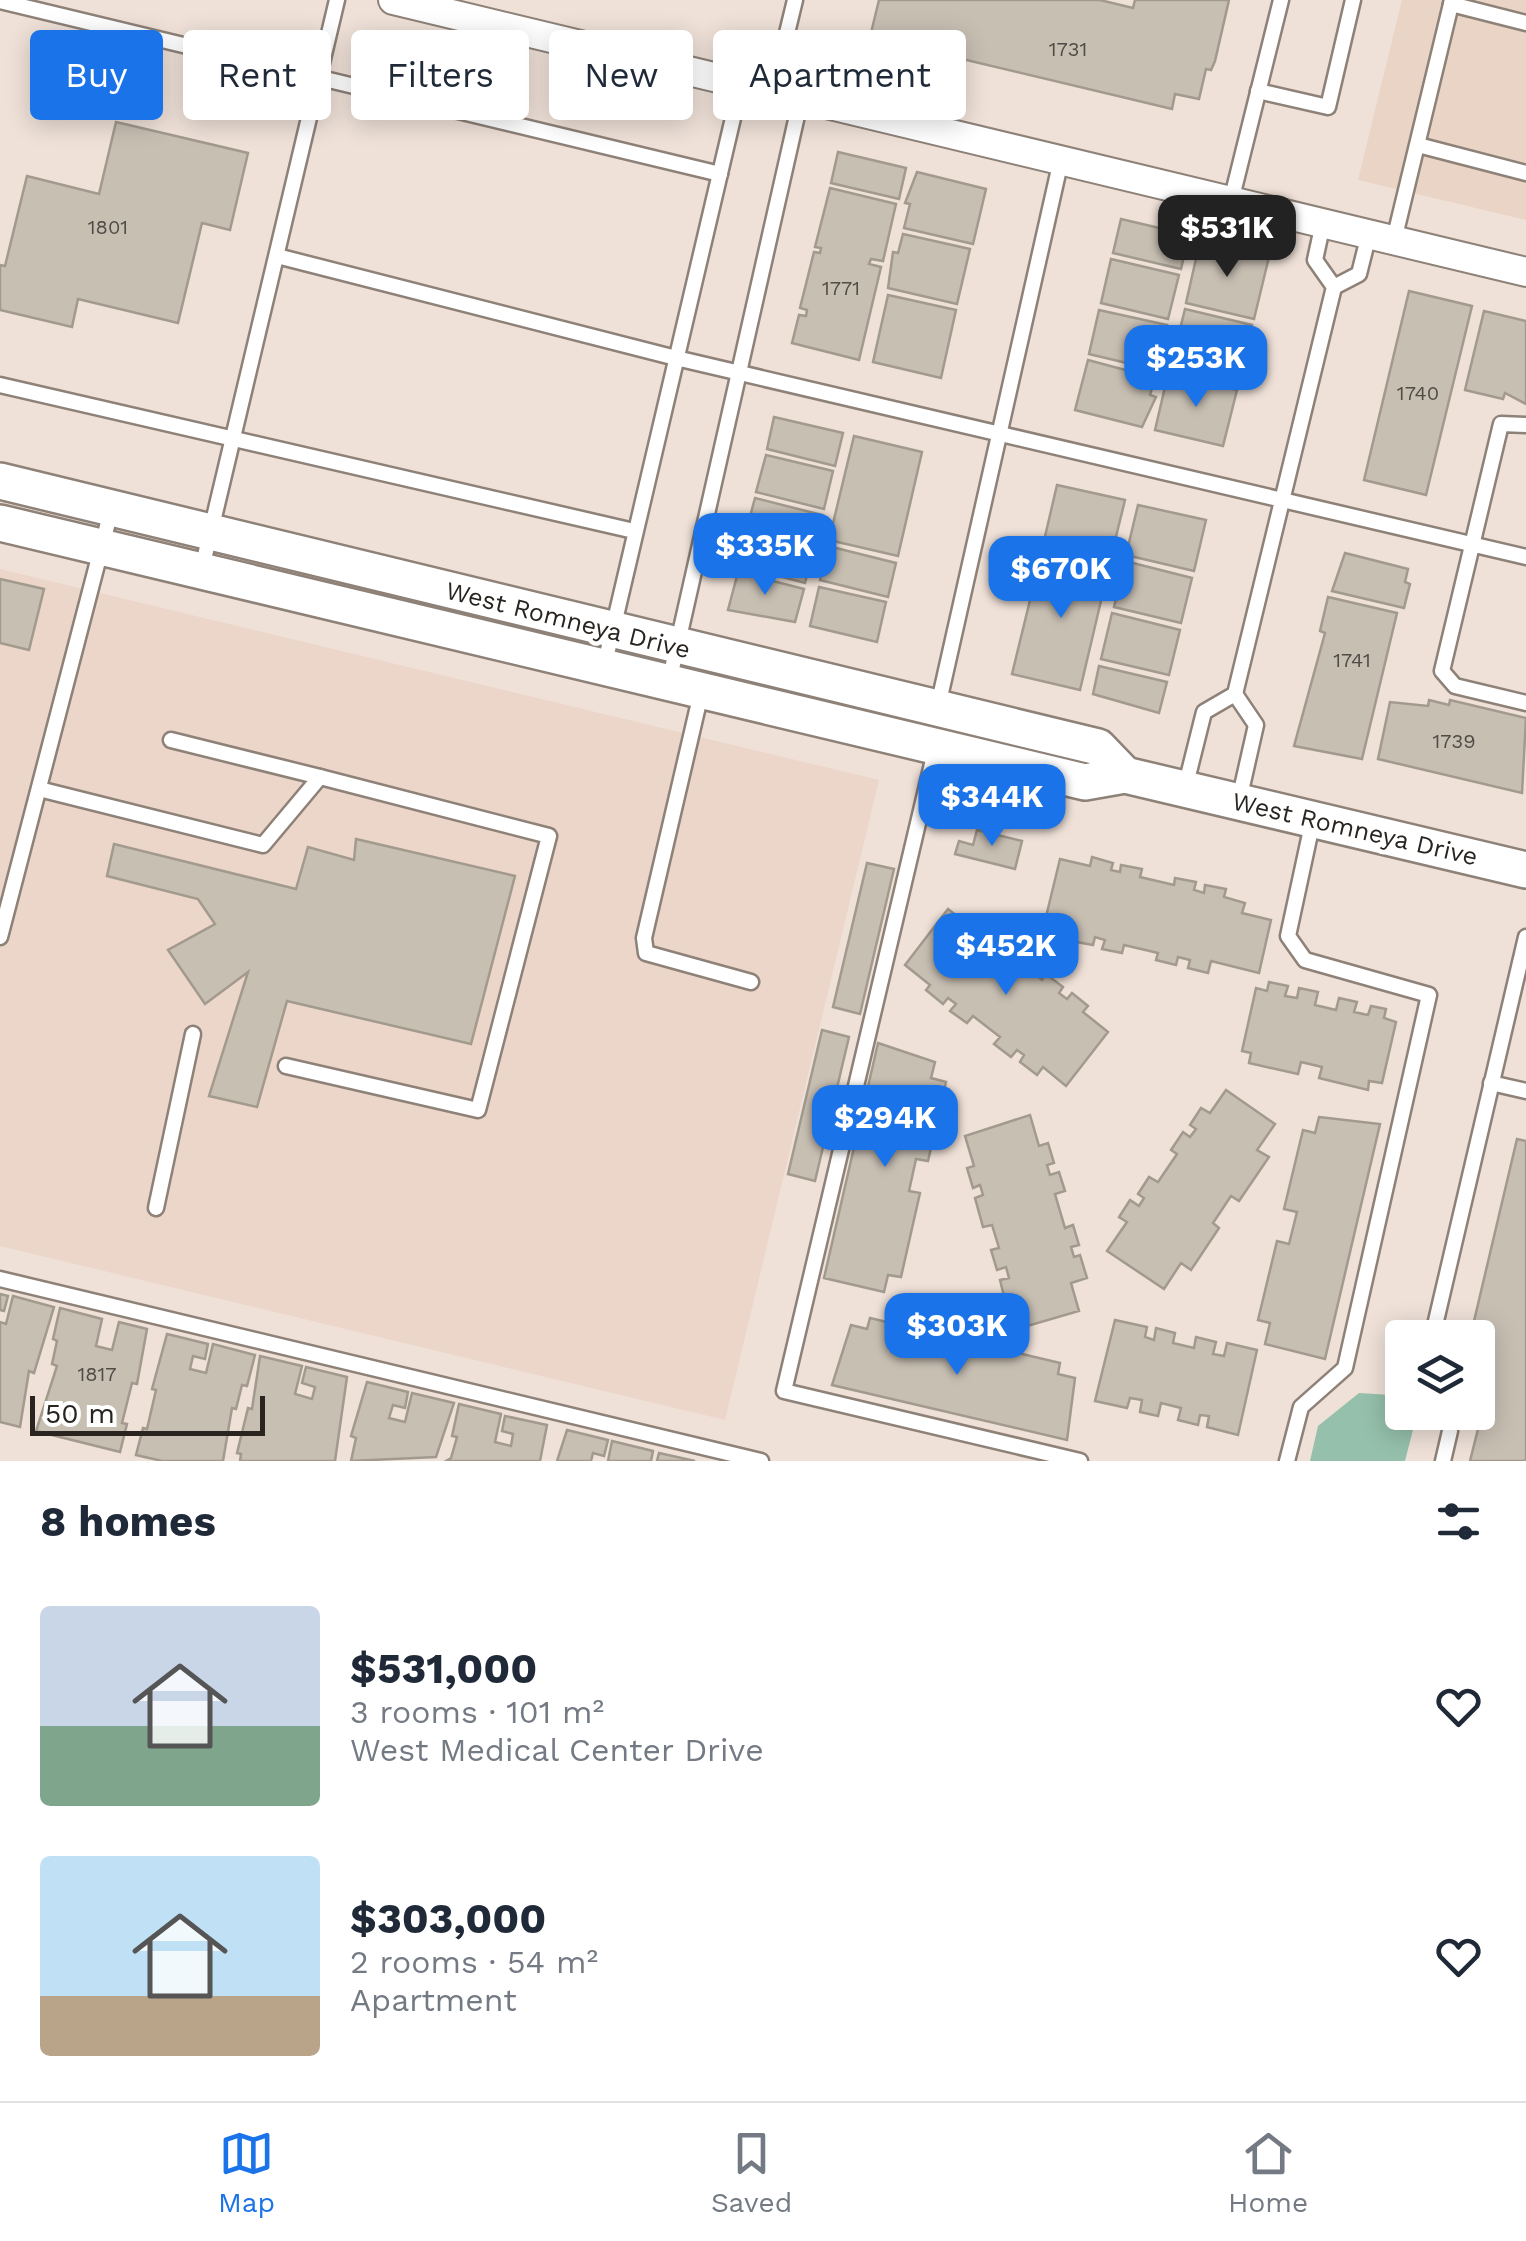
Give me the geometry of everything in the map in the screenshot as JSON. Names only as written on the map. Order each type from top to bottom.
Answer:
[{"type":"street","points":[[393,0],[713,77]]},
{"type":"street","points":[[893,120],[1526,272]]},
{"type":"street","name":"West Romneya Drive","points":[[0,481],[1098,747],[1125,775]]},
{"type":"street","name":"West Romneya Drive","points":[[0,523],[1086,782],[1125,775],[1526,870]]},
{"type":"lane","points":[[331,30],[338,0]]},
{"type":"lane","points":[[787,30],[794,0]]},
{"type":"lane","points":[[1231,201],[1281,0]]},
{"type":"lane","points":[[1258,91],[1328,107],[1353,0]]},
{"type":"lane","points":[[0,1],[183,44]]},
{"type":"lane","points":[[1238,802],[1256,725],[1236,694],[1334,287],[1359,274],[1382,237],[1418,145],[1451,2],[1526,23]]},
{"type":"lane","points":[[331,80],[720,174]]},
{"type":"lane","points":[[202,571],[310,120]]},
{"type":"lane","points":[[604,667],[733,120]]},
{"type":"lane","points":[[751,982],[646,954],[644,938],[738,372],[796,120]]},
{"type":"lane","points":[[1418,145],[1526,172]]},
{"type":"lane","points":[[937,709],[1061,160]]},
{"type":"lane","points":[[1322,223],[1315,260],[1334,287]]},
{"type":"lane","points":[[278,256],[676,358],[1526,557]]},
{"type":"lane","points":[[0,385],[634,531]]},
{"type":"lane","points":[[1526,425],[1500,424],[1442,672],[1455,686],[1526,703]]},
{"type":"lane","points":[[0,937],[111,510]]},
{"type":"lane","points":[[685,686],[694,650]]},
{"type":"lane","points":[[1185,789],[1204,712],[1236,694]]},
{"type":"lane","points":[[171,740],[549,836],[478,1110],[286,1066]]},
{"type":"lane","points":[[936,746],[784,1391],[1080,1461]]},
{"type":"lane","points":[[39,789],[262,846],[320,777]]},
{"type":"lane","points":[[1287,1461],[1301,1406],[1345,1368],[1428,996],[1305,960],[1294,950],[1288,936],[1314,820]]},
{"type":"lane","points":[[1436,1320],[1526,936]]},
{"type":"lane","points":[[156,1208],[193,1034]]},
{"type":"lane","points":[[1491,1083],[1526,1091]]},
{"type":"lane","points":[[0,1279],[761,1461]]},
{"type":"lane","points":[[1443,1461],[1450,1430]]},
{"type":"shaded area","points":[[1402,0],[1526,0],[1526,220],[1358,180]]},
{"type":"shaded area","points":[[0,569],[879,780],[725,1420],[0,1246]]},
{"type":"green space","points":[[1359,1393],[1385,1395],[1385,1430],[1413,1430],[1405,1461],[1310,1461],[1318,1426]]},
{"type":"building","points":[[879,0],[1100,0],[1133,8],[1135,0],[1229,0],[1215,61],[1211,70],[1206,69],[1199,99],[1175,94],[1172,109],[966,60],[966,30],[872,30]]},
{"type":"building","points":[[116,122],[248,153],[230,230],[202,223],[178,323],[78,299],[72,327],[0,310],[0,265],[5,266],[27,176],[99,194]]},
{"type":"building","points":[[838,152],[906,168],[899,199],[831,183]]},
{"type":"building","points":[[917,172],[986,189],[973,244],[904,228],[910,204],[905,203]]},
{"type":"building","points":[[830,188],[896,204],[883,261],[871,259],[869,264],[881,267],[859,360],[792,343],[799,315],[806,316],[807,310],[800,308],[814,252],[820,253],[821,248],[815,247]]},
{"type":"building","points":[[1121,219],[1189,235],[1181,269],[1113,253]]},
{"type":"building","points":[[903,234],[970,249],[957,304],[888,288],[893,252],[898,253]]},
{"type":"building","points":[[1200,241],[1269,257],[1254,319],[1186,303]]},
{"type":"building","points":[[1111,259],[1179,275],[1168,319],[1101,303]]},
{"type":"building","points":[[1409,291],[1472,306],[1426,495],[1364,480]]},
{"type":"building","points":[[888,295],[956,310],[941,378],[873,362]]},
{"type":"building","points":[[1185,309],[1252,325],[1238,382],[1171,366]]},
{"type":"building","points":[[1099,310],[1167,325],[1163,343],[1168,344],[1166,355],[1160,353],[1156,370],[1089,354]]},
{"type":"building","points":[[1484,311],[1526,321],[1526,404],[1505,393],[1503,399],[1465,390]]},
{"type":"building","points":[[1088,360],[1155,378],[1150,395],[1156,397],[1142,427],[1075,410]]},
{"type":"building","points":[[1168,374],[1237,390],[1223,446],[1155,430]]},
{"type":"building","points":[[774,417],[843,433],[835,466],[767,449]]},
{"type":"building","points":[[854,436],[922,452],[898,556],[829,540]]},
{"type":"building","points":[[766,455],[833,471],[824,509],[756,492]]},
{"type":"building","points":[[1057,485],[1125,500],[1110,561],[1043,545]]},
{"type":"building","points":[[755,498],[822,515],[805,583],[737,565]]},
{"type":"building","points":[[1138,505],[1206,520],[1194,571],[1126,555]]},
{"type":"building","points":[[828,546],[896,563],[888,597],[820,580]]},
{"type":"building","points":[[1042,551],[1109,567],[1080,690],[1012,674]]},
{"type":"building","points":[[1345,553],[1408,569],[1405,582],[1410,584],[1404,608],[1332,591]]},
{"type":"building","points":[[1125,561],[1192,578],[1181,623],[1114,607]]},
{"type":"building","points":[[738,572],[804,589],[795,622],[728,610]]},
{"type":"building","points":[[0,579],[44,589],[29,650],[0,643]]},
{"type":"building","points":[[819,587],[886,602],[877,642],[810,626]]},
{"type":"building","points":[[1328,597],[1397,613],[1362,759],[1294,746],[1325,633],[1320,631]]},
{"type":"building","points":[[1112,613],[1180,630],[1169,675],[1101,659]]},
{"type":"building","points":[[1099,666],[1167,682],[1159,713],[1093,694]]},
{"type":"building","points":[[1429,700],[1449,705],[1450,700],[1526,718],[1522,793],[1378,759],[1390,702],[1428,706]]},
{"type":"building","points":[[977,830],[1022,841],[1015,869],[955,854],[959,841],[973,845]]},
{"type":"building","points":[[356,839],[515,876],[471,1044],[287,1001],[257,1107],[209,1096],[248,972],[205,1004],[168,950],[215,924],[198,899],[107,876],[114,844],[296,889],[308,847],[354,860]]},
{"type":"building","points":[[1092,857],[1113,863],[1111,870],[1120,872],[1121,865],[1142,869],[1140,877],[1174,885],[1175,878],[1196,882],[1194,890],[1204,893],[1205,885],[1226,889],[1224,897],[1245,903],[1242,913],[1271,920],[1259,973],[1211,961],[1208,973],[1188,968],[1190,960],[1178,957],[1176,965],[1156,960],[1158,953],[1124,945],[1122,953],[1102,949],[1105,940],[1095,937],[1093,945],[1071,941],[1073,932],[1044,925],[1060,859],[1090,866]]},
{"type":"building","points":[[867,863],[894,869],[860,1014],[833,1007]]},
{"type":"building","points":[[948,909],[974,929],[978,923],[993,935],[989,940],[998,948],[1003,941],[1019,954],[1015,960],[1042,980],[1046,974],[1063,987],[1059,993],[1067,999],[1072,993],[1088,1006],[1083,1012],[1108,1032],[1066,1086],[1043,1067],[1037,1075],[1020,1062],[1024,1055],[1017,1050],[1011,1057],[994,1044],[1000,1037],[973,1016],[967,1023],[950,1011],[956,1004],[948,998],[943,1004],[926,990],[930,985],[905,965]]},
{"type":"building","points":[[1269,982],[1288,986],[1285,996],[1297,998],[1299,988],[1318,992],[1315,1005],[1336,1010],[1339,998],[1357,1002],[1354,1012],[1368,1015],[1371,1006],[1386,1009],[1384,1018],[1396,1022],[1382,1083],[1369,1081],[1368,1090],[1319,1078],[1322,1067],[1301,1062],[1298,1074],[1249,1063],[1251,1053],[1242,1051],[1256,988],[1267,991]]},
{"type":"building","points":[[822,1030],[849,1037],[815,1181],[788,1174]]},
{"type":"building","points":[[878,1043],[935,1062],[931,1078],[946,1082],[928,1161],[916,1159],[909,1191],[920,1193],[901,1277],[888,1275],[884,1292],[824,1278]]},
{"type":"building","points":[[1226,1090],[1275,1124],[1257,1150],[1269,1157],[1239,1201],[1231,1196],[1213,1223],[1219,1228],[1191,1270],[1181,1263],[1164,1289],[1107,1251],[1127,1222],[1119,1217],[1130,1200],[1139,1206],[1144,1198],[1138,1194],[1149,1177],[1158,1182],[1177,1154],[1171,1150],[1183,1132],[1190,1137],[1196,1129],[1190,1125],[1201,1108],[1210,1113]]},
{"type":"building","points":[[1030,1115],[1039,1146],[1048,1143],[1054,1163],[1047,1165],[1050,1175],[1059,1172],[1065,1191],[1055,1194],[1065,1228],[1073,1225],[1079,1245],[1071,1247],[1074,1257],[1080,1255],[1087,1278],[1071,1283],[1079,1311],[1024,1327],[1015,1297],[1005,1300],[1000,1280],[1009,1278],[1006,1267],[997,1270],[991,1250],[999,1248],[992,1225],[983,1227],[975,1198],[983,1195],[980,1185],[973,1188],[967,1168],[974,1166],[965,1136]]},
{"type":"building","points":[[1319,1117],[1380,1124],[1325,1359],[1265,1344],[1270,1323],[1258,1320],[1277,1241],[1289,1244],[1297,1212],[1284,1209],[1303,1130],[1315,1133]]},
{"type":"building","points":[[1517,1139],[1526,1141],[1526,1461],[1470,1461],[1478,1430],[1495,1430],[1495,1320],[1474,1320]]},
{"type":"building","points":[[0,1294],[8,1296],[4,1311],[0,1310]]},
{"type":"building","points":[[13,1296],[54,1307],[34,1373],[29,1371],[20,1427],[0,1422],[0,1322],[6,1324]]},
{"type":"building","points":[[60,1308],[102,1319],[96,1346],[112,1350],[119,1322],[147,1329],[137,1384],[132,1383],[122,1423],[127,1424],[120,1452],[36,1431],[57,1366],[52,1364],[57,1341],[53,1339]]},
{"type":"building","points":[[870,1318],[949,1337],[947,1348],[978,1355],[980,1344],[1060,1363],[1058,1374],[1075,1378],[1067,1440],[832,1385],[851,1325],[867,1329]]},
{"type":"building","points":[[1115,1320],[1147,1327],[1145,1337],[1154,1340],[1156,1328],[1175,1333],[1173,1343],[1194,1348],[1196,1337],[1216,1342],[1213,1354],[1224,1356],[1227,1343],[1257,1350],[1238,1435],[1207,1427],[1209,1416],[1200,1415],[1198,1425],[1178,1420],[1181,1408],[1161,1403],[1158,1416],[1140,1412],[1142,1400],[1130,1398],[1127,1408],[1095,1401]]},
{"type":"building","points":[[167,1334],[208,1344],[205,1359],[193,1356],[190,1369],[206,1373],[213,1344],[255,1355],[247,1386],[242,1385],[236,1409],[232,1408],[223,1461],[162,1461],[136,1455],[143,1428],[147,1429],[156,1390],[152,1389]]},
{"type":"building","points":[[260,1356],[302,1366],[295,1394],[312,1399],[315,1387],[302,1383],[306,1367],[347,1377],[335,1461],[240,1461],[241,1454],[237,1453],[248,1408],[252,1409]]},
{"type":"building","points":[[367,1382],[408,1392],[405,1408],[393,1405],[389,1418],[405,1422],[412,1393],[454,1403],[436,1457],[351,1461],[356,1438],[351,1436]]},
{"type":"building","points":[[459,1404],[501,1414],[495,1442],[511,1446],[513,1434],[502,1431],[505,1416],[547,1425],[540,1461],[446,1461],[451,1458],[457,1437],[452,1436]]},
{"type":"building","points":[[567,1430],[608,1440],[604,1456],[593,1453],[591,1461],[557,1461]]},
{"type":"building","points":[[612,1441],[653,1451],[651,1461],[608,1461]]},
{"type":"building","points":[[659,1453],[695,1461],[657,1461]]}]
